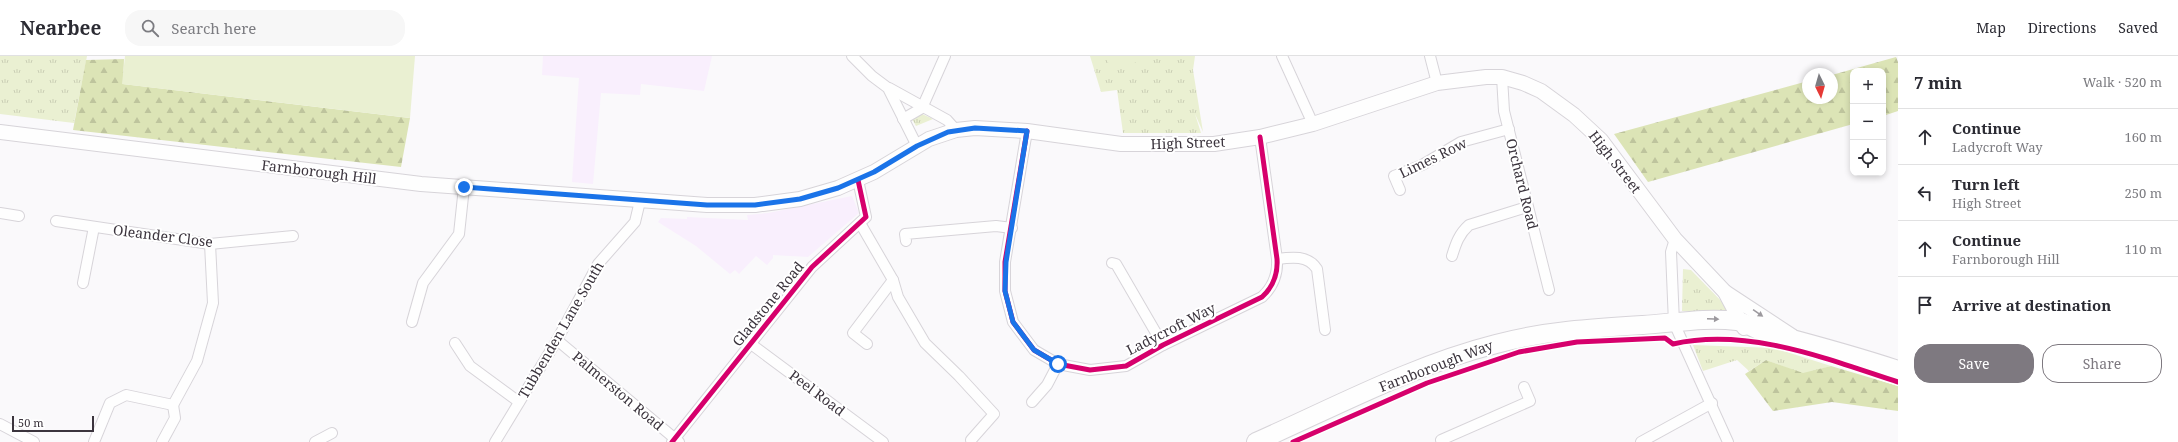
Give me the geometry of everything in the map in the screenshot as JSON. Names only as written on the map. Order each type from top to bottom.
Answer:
[{"type":"highway","name":"Farnborough Way","points":[[1256,442],[1420,369],[1477,349],[1544,334],[1674,323],[1697,319],[1795,338],[1898,370]]},
{"type":"main road","name":"High Street","points":[[640,201],[707,205],[755,205],[809,197],[858,180],[939,135],[956,130],[975,128],[1027,131],[1105,143],[1214,144],[1260,137],[1313,124],[1437,83],[1486,77],[1502,77],[1523,82],[1541,90],[1588,127],[1601,140],[1675,239],[1725,292],[1736,311],[1749,328]]},
{"type":"main road","name":"Farnborough Hill","points":[[0,132],[421,184],[640,201]]},
{"type":"main road","name":"High Street","points":[[1725,292],[1795,338]]},
{"type":"street","points":[[852,56],[872,76],[888,88],[922,108],[947,120],[956,130]]},
{"type":"street","points":[[903,119],[922,108],[945,56]]},
{"type":"street","points":[[1282,56],[1313,124]]},
{"type":"street","points":[[1430,56],[1437,83]]},
{"type":"street","name":"Orchard Road","points":[[1502,77],[1503,104],[1527,207],[1549,290]]},
{"type":"street","points":[[888,88],[917,146]]},
{"type":"street","name":"Limes Row","points":[[1400,190],[1394,176],[1422,165],[1460,142],[1509,129]]},
{"type":"street","name":"Ladycroft Way","points":[[1027,131],[1006,262],[1005,291],[1013,322],[1034,350],[1058,364],[1090,370],[1126,366],[1163,345],[1262,297],[1275,279],[1278,271],[1260,137]]},
{"type":"street","points":[[858,180],[866,212],[866,217],[860,223],[893,280],[898,297],[924,342],[994,414],[971,440]]},
{"type":"street","points":[[412,322],[423,283],[459,234],[464,187]]},
{"type":"street","name":"Tubbenden Lane South","points":[[495,442],[558,340],[598,264],[635,222],[640,201]]},
{"type":"street","points":[[1452,256],[1458,238],[1469,225],[1527,207]]},
{"type":"street","points":[[0,213],[18,216]]},
{"type":"street","name":"Oleander Close","points":[[56,221],[210,244],[293,236]]},
{"type":"street","name":"Gladstone Road","points":[[675,441],[812,267],[860,223]]},
{"type":"street","points":[[906,241],[905,234],[996,226],[1012,228]]},
{"type":"street","points":[[83,283],[94,227]]},
{"type":"street","points":[[1675,239],[1671,252],[1674,323],[1728,442]]},
{"type":"street","points":[[162,442],[176,418],[173,405],[198,360],[212,304],[210,244]]},
{"type":"street","points":[[1277,258],[1294,257],[1313,262],[1317,269],[1325,330]]},
{"type":"street","points":[[1112,262],[1116,264],[1163,345]]},
{"type":"street","points":[[867,344],[853,333],[893,280]]},
{"type":"street","name":"Palmerston Road","points":[[558,340],[675,441]]},
{"type":"street","points":[[455,343],[470,366],[519,402]]},
{"type":"street","name":"Peel Road","points":[[751,344],[883,442]]},
{"type":"street","points":[[1032,402],[1047,385],[1058,364]]},
{"type":"street","points":[[1442,442],[1441,440],[1530,400],[1524,387]]},
{"type":"street","points":[[94,442],[110,404],[126,395],[173,405]]},
{"type":"street","points":[[1641,442],[1712,404]]},
{"type":"street","points":[[0,424],[34,442]]},
{"type":"street","points":[[315,442],[332,433]]},
{"type":"shaded area","points":[[543,56],[712,56],[704,91],[641,84],[640,95],[601,93],[593,184],[572,182],[579,78],[542,75]]},
{"type":"shaded area","points":[[852,196],[859,213],[808,257],[773,255],[773,258],[767,265],[756,256],[739,274],[735,270],[730,274],[696,246],[658,222],[661,218],[687,219],[687,217],[748,220],[747,215],[768,213]]},
{"type":"green space","points":[[0,56],[87,56],[74,123],[0,114]]},
{"type":"green space","points":[[125,56],[415,56],[410,118],[122,84]]},
{"type":"green space","points":[[1090,56],[1195,56],[1193,70],[1203,132],[1195,114],[1201,133],[1123,133],[1117,90],[1101,92]]},
{"type":"green space","points":[[1106,56],[1151,56],[1151,57],[1111,71]]},
{"type":"green space","points":[[1896,57],[1898,62],[1898,111],[1886,115],[1886,68],[1857,68]]},
{"type":"green space","points":[[124,59],[123,84],[410,118],[401,167],[73,130],[86,60]]},
{"type":"green space","points":[[1850,70],[1850,125],[1648,182],[1614,134],[1802,83],[1802,104],[1838,104],[1838,73]]},
{"type":"green space","points":[[922,114],[933,119],[916,126],[912,119]]},
{"type":"green space","points":[[1683,269],[1691,270],[1729,309],[1726,314],[1682,311]]},
{"type":"green space","points":[[1693,345],[1774,348],[1831,366],[1803,374],[1766,360],[1749,371],[1737,360],[1703,371]]},
{"type":"green space","points":[[1766,360],[1803,373],[1831,366],[1898,386],[1898,411],[1832,402],[1773,411],[1745,374]]},
{"type":"cycle path","points":[[1027,131],[1005,262],[1005,291],[1013,322],[1034,350],[1058,364],[1090,370],[1126,366],[1163,345],[1262,297],[1270,289],[1276,275],[1277,259],[1260,137]]},
{"type":"cycle path","points":[[672,442],[812,267],[866,217],[858,180]]},
{"type":"cycle path","points":[[1293,442],[1427,383],[1519,352],[1577,342],[1665,338],[1673,344],[1701,340],[1758,342],[1815,355],[1898,382]]},
{"type":"route","points":[[464,187],[707,205],[734,206],[768,204],[800,199],[819,194],[858,180],[929,139],[948,132],[975,128],[1027,131],[1006,262],[1005,291],[1013,322],[1034,350],[1058,364]]}]
